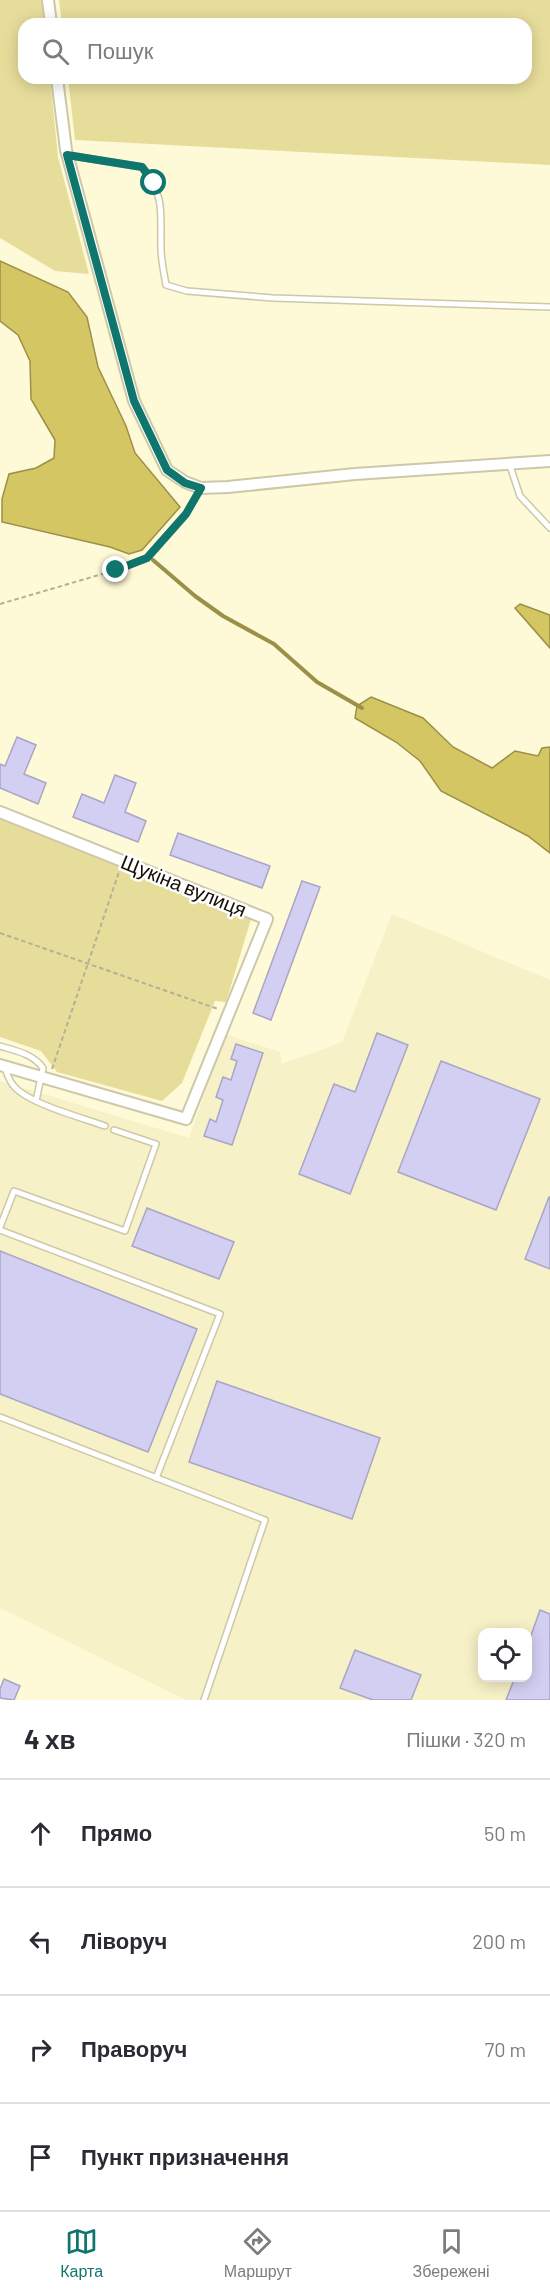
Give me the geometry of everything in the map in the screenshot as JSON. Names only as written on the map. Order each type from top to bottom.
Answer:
[{"type":"street","points":[[48,0],[50,18]]},
{"type":"street","points":[[58,84],[67,155],[134,401],[167,470],[185,483],[201,488],[550,461]]},
{"type":"street","name":"Щукіна вулиця","points":[[0,812],[267,919],[186,1119],[46,1079]]},
{"type":"street","points":[[2,1066],[46,1079]]},
{"type":"lane","points":[[67,155],[142,167],[154,183],[160,200],[161,251],[166,285],[187,291],[273,298],[550,307]]},
{"type":"lane","points":[[509,464],[520,496],[550,528]]},
{"type":"lane","points":[[0,1046],[38,1060],[46,1079],[36,1101]]},
{"type":"lane","points":[[2,1066],[14,1086],[36,1101],[105,1126]]},
{"type":"lane","points":[[114,1130],[156,1144],[125,1231],[14,1191],[0,1229],[220,1314],[156,1478]]},
{"type":"lane","points":[[0,1417],[265,1520],[204,1700]]},
{"type":"path","points":[[0,604],[133,565],[147,558],[186,514],[201,488]]},
{"type":"path","points":[[46,1079],[89,963],[123,861]]},
{"type":"path","points":[[0,933],[229,1013]]},
{"type":"shaded area","points":[[0,0],[43,0],[44,18],[18,18],[18,84],[51,84],[58,157],[89,274],[55,271],[0,238]]},
{"type":"shaded area","points":[[59,0],[550,0],[550,165],[75,140],[69,84],[532,84],[532,18],[61,18]]},
{"type":"shaded area","points":[[0,261],[68,292],[87,317],[98,367],[126,426],[135,453],[180,507],[142,550],[129,554],[110,547],[2,522],[2,499],[9,474],[36,468],[54,458],[55,440],[31,399],[30,361],[18,335],[0,321]]},
{"type":"shaded area","points":[[520,604],[550,615],[550,648],[515,608]]},
{"type":"shaded area","points":[[371,697],[423,718],[453,747],[492,768],[515,751],[538,756],[542,748],[550,747],[550,853],[528,836],[441,791],[420,761],[396,742],[355,718],[357,706]]},
{"type":"shaded area","points":[[0,819],[251,919],[226,1002],[215,1001],[182,1083],[162,1101],[57,1072],[41,1051],[0,1037]]},
{"type":"shaded area","points":[[392,914],[550,980],[550,1700],[186,1700],[0,1608],[0,1081],[189,1138],[225,1034],[280,1052],[282,1064],[342,1042]]},
{"type":"building","points":[[17,737],[36,745],[24,774],[46,783],[38,804],[0,788],[0,764],[5,766]]},
{"type":"building","points":[[115,775],[136,783],[125,812],[146,821],[138,842],[73,817],[82,794],[104,803]]},
{"type":"building","points":[[178,833],[270,866],[262,888],[170,855]]},
{"type":"building","points":[[302,881],[320,887],[271,1020],[253,1013]]},
{"type":"building","points":[[377,1033],[408,1045],[350,1194],[299,1174],[334,1084],[355,1092]]},
{"type":"building","points":[[236,1044],[263,1053],[232,1145],[204,1136],[210,1119],[216,1122],[223,1100],[216,1097],[223,1077],[231,1080],[237,1061],[231,1059]]},
{"type":"building","points":[[441,1061],[540,1099],[496,1210],[398,1172]]},
{"type":"building","points":[[550,1197],[550,1269],[525,1259]]},
{"type":"building","points":[[147,1208],[234,1242],[219,1279],[132,1246]]},
{"type":"building","points":[[0,1251],[197,1329],[148,1452],[0,1394]]},
{"type":"building","points":[[217,1381],[380,1438],[352,1519],[189,1462]]},
{"type":"building","points":[[540,1610],[550,1614],[550,1700],[506,1700],[513,1682],[532,1682],[532,1633]]},
{"type":"building","points":[[355,1650],[421,1675],[411,1700],[373,1700],[340,1688]]},
{"type":"building","points":[[4,1679],[20,1686],[14,1700],[0,1698],[0,1689]]},
{"type":"waterway","points":[[153,560],[195,596],[223,616],[274,644],[317,682],[362,708]]},
{"type":"route","points":[[116,570],[147,558],[186,514],[201,488],[185,483],[167,470],[134,401],[67,155],[142,167],[154,183]]}]
